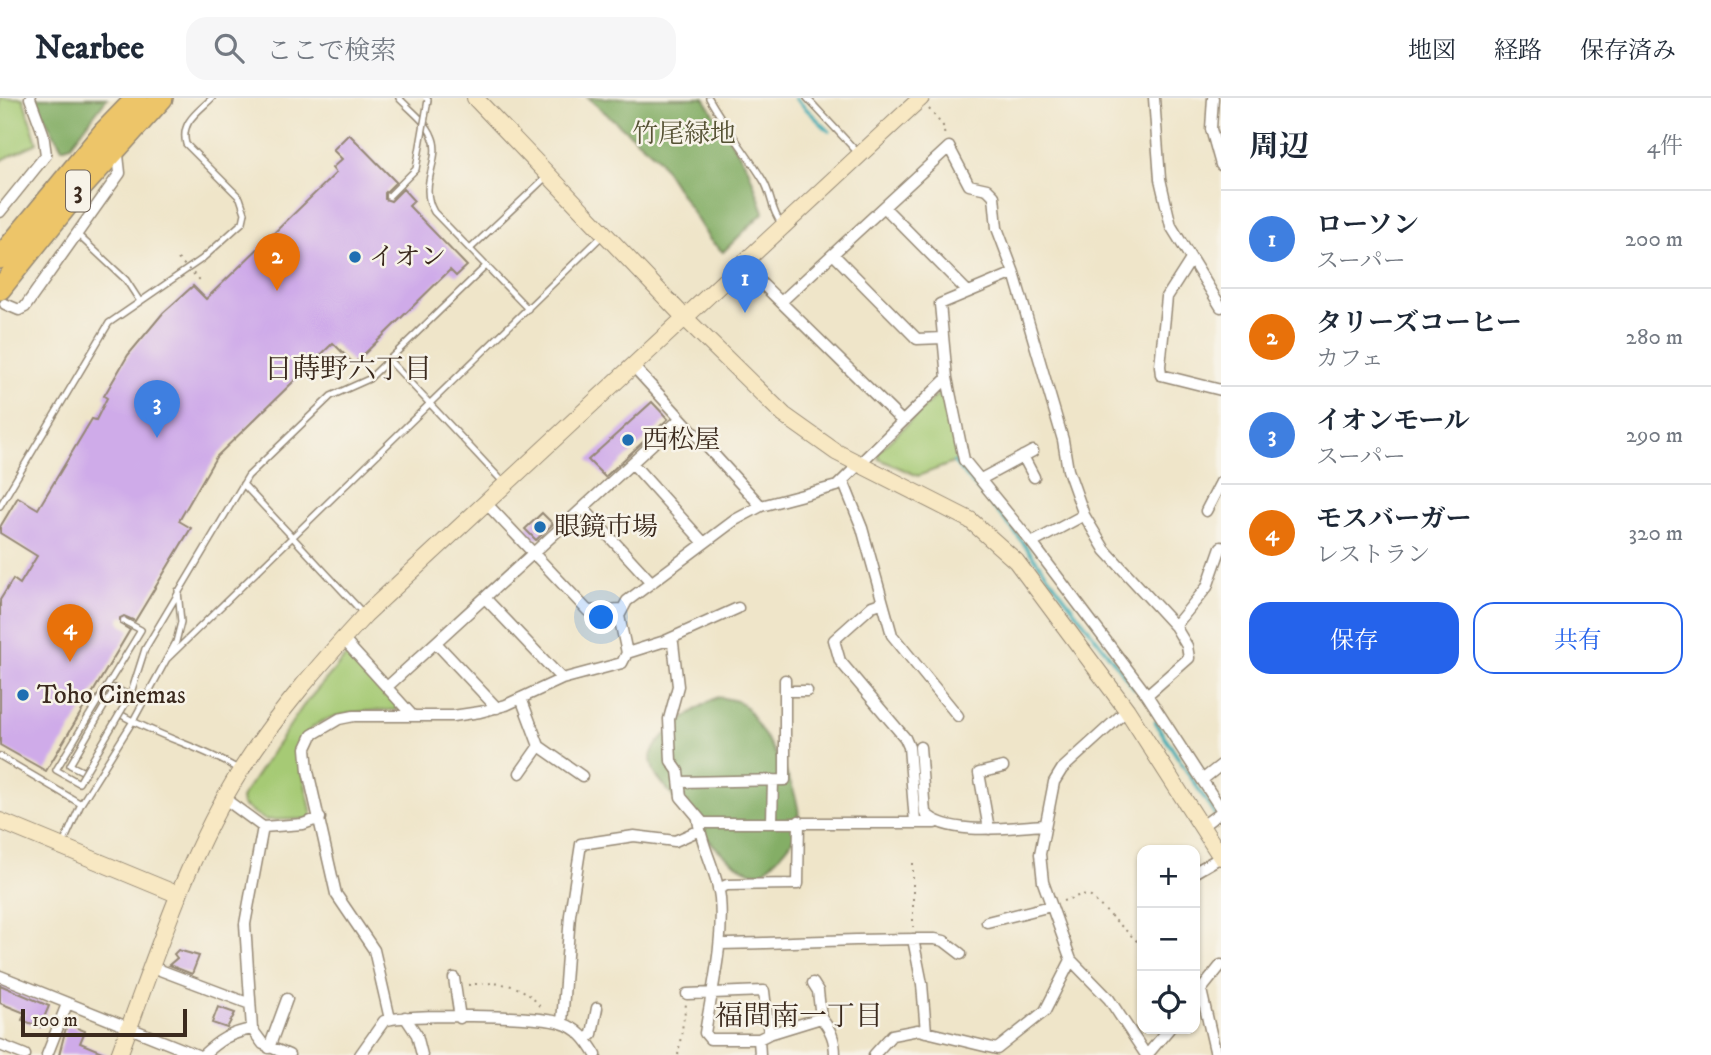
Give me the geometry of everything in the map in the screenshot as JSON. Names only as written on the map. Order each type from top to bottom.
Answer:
[{"type":"highway","name":"3","points":[[0,258],[105,131],[137,98]]},
{"type":"highway","name":"3","points":[[2,296],[40,235],[117,145],[162,98]]},
{"type":"street","points":[[0,212],[46,155],[43,133],[30,98]]},
{"type":"street","points":[[463,98],[603,235]]},
{"type":"street","points":[[475,98],[603,235],[784,415],[810,435],[859,464],[952,509],[996,542],[1016,561],[1127,710],[1206,823],[1221,857],[1200,869]]},
{"type":"street","points":[[1154,98],[1160,179],[1171,226],[1190,261],[1221,307]]},
{"type":"street","points":[[1213,98],[1211,129],[1221,165]]},
{"type":"street","points":[[119,1055],[179,895],[225,799],[283,709],[365,615],[920,99]]},
{"type":"street","points":[[2,296],[19,310],[25,307],[121,173],[117,145]]},
{"type":"street","points":[[782,301],[949,147],[969,185],[987,189],[994,196],[998,228],[1014,273],[1063,440],[1068,470],[1084,515],[1105,550],[1175,626],[1187,646],[1189,658],[1147,695]]},
{"type":"street","points":[[884,207],[968,292]]},
{"type":"street","points":[[833,254],[917,339],[943,338]]},
{"type":"street","points":[[1190,261],[1167,297],[1161,375],[1221,390]]},
{"type":"street","points":[[743,265],[902,421]]},
{"type":"street","points":[[1014,273],[940,304],[947,378],[964,460],[1032,543],[1147,695],[1221,810],[1206,823]]},
{"type":"street","points":[[633,366],[761,506]]},
{"type":"street","points":[[486,503],[588,611],[621,609],[735,520],[761,506],[826,490],[843,481],[947,378]]},
{"type":"street","points":[[387,687],[680,419]]},
{"type":"street","points":[[981,479],[1028,453],[1034,477]]},
{"type":"street","points":[[632,463],[704,543]]},
{"type":"street","points":[[843,481],[862,527],[892,635],[958,716]]},
{"type":"street","points":[[1206,511],[1221,482]]},
{"type":"street","points":[[583,508],[652,583]]},
{"type":"street","points":[[1032,543],[1084,515]]},
{"type":"street","points":[[1175,626],[1207,587],[1221,547]]},
{"type":"street","points":[[485,598],[562,679]]},
{"type":"street","points":[[881,603],[872,606],[834,640],[834,646],[840,661],[905,738],[909,747],[915,822]]},
{"type":"street","points":[[627,653],[665,641],[738,608]]},
{"type":"street","points":[[390,1019],[374,950],[336,894],[306,748],[312,735],[339,719],[411,714],[453,716],[497,708],[562,679],[622,663],[627,653],[620,624],[621,609]]},
{"type":"street","points":[[343,639],[411,714]]},
{"type":"street","points":[[665,641],[673,643],[678,686],[669,719],[671,761],[681,782],[681,797],[703,823],[915,822],[989,829],[1044,825]]},
{"type":"street","points":[[436,643],[497,708]]},
{"type":"street","points":[[681,782],[785,780],[785,685],[807,691]]},
{"type":"street","points":[[521,698],[540,746],[582,776]]},
{"type":"street","points":[[1127,710],[1062,769],[1054,782],[1040,853],[1043,882],[1071,960],[1109,999],[1147,1055],[1165,1034]]},
{"type":"street","points":[[520,773],[540,746]]},
{"type":"street","points":[[920,747],[925,813],[935,823]]},
{"type":"street","points":[[1202,779],[1221,765]]},
{"type":"street","points":[[989,829],[979,773],[1003,767]]},
{"type":"street","points":[[772,821],[773,780]]},
{"type":"street","points":[[225,799],[263,827],[303,824],[320,818]]},
{"type":"street","points":[[698,819],[718,889],[720,944],[705,1033],[710,1039],[764,1036],[821,1018]]},
{"type":"street","points":[[0,821],[179,895]]},
{"type":"street","points":[[718,889],[727,885],[798,884],[799,821]]},
{"type":"street","points":[[263,827],[245,923],[252,1029],[262,1044],[289,1055]]},
{"type":"street","points":[[562,1023],[570,915],[581,844],[634,836],[675,841],[693,833]]},
{"type":"street","points":[[987,922],[1051,905]]},
{"type":"street","points":[[720,944],[913,939],[944,941],[961,954]]},
{"type":"street","points":[[913,939],[922,984],[926,1032]]},
{"type":"street","points":[[874,1055],[892,1035],[918,1030],[991,1052],[1045,1011],[1071,960]]},
{"type":"street","points":[[1200,991],[1221,965]]},
{"type":"street","points":[[152,967],[250,1004]]},
{"type":"street","points":[[0,976],[129,1030],[197,1055]]},
{"type":"street","points":[[455,983],[460,1018]]},
{"type":"street","points":[[813,983],[817,990],[821,1018],[832,1035],[835,1055]]},
{"type":"street","points":[[687,994],[764,991],[764,1036],[760,1055]]},
{"type":"street","points":[[269,1048],[287,999]]},
{"type":"street","points":[[1200,1000],[1216,1055]]},
{"type":"street","points":[[47,1055],[67,1004]]},
{"type":"street","points":[[586,1039],[592,1034],[597,1008]]},
{"type":"street","points":[[405,1017],[417,1035],[422,1055]]},
{"type":"street","points":[[360,1055],[384,1021],[405,1017],[549,1020],[562,1023],[586,1039],[596,1055]]},
{"type":"street","points":[[203,1055],[219,1039],[233,1032],[252,1029]]},
{"type":"street","points":[[0,1045],[25,1055]]},
{"type":"lane","points":[[0,506],[109,323],[202,259],[243,222],[245,213],[240,198],[186,144],[183,135],[189,120],[212,98]]},
{"type":"lane","points":[[398,98],[431,132],[434,141],[426,190],[428,202],[528,309]]},
{"type":"lane","points":[[404,103],[410,98]]},
{"type":"lane","points":[[389,196],[416,169],[428,100],[426,98]]},
{"type":"lane","points":[[709,98],[726,128],[765,181],[775,217],[784,227]]},
{"type":"lane","points":[[807,98],[861,156]]},
{"type":"lane","points":[[470,249],[544,180]]},
{"type":"lane","points":[[77,234],[126,280],[139,300]]},
{"type":"lane","points":[[166,660],[603,235]]},
{"type":"lane","points":[[124,621],[141,630],[56,770],[79,783],[130,696],[145,649],[248,476],[331,396],[369,379],[486,267]]},
{"type":"lane","points":[[389,360],[506,485]]},
{"type":"lane","points":[[243,484],[292,540],[365,615]]},
{"type":"lane","points":[[62,846],[81,804],[133,721],[166,660],[181,622],[178,591]]},
{"type":"lane","points":[[130,696],[115,688],[70,765],[83,772],[121,714],[165,738],[215,755],[241,771]]},
{"type":"lane","points":[[0,756],[81,804]]},
{"type":"path","points":[[920,99],[943,126],[949,147]]},
{"type":"path","points":[[178,259],[202,282]]},
{"type":"path","points":[[913,863],[913,939]]},
{"type":"path","points":[[1051,905],[1081,895],[1091,897],[1137,941]]},
{"type":"path","points":[[455,983],[500,982],[525,990],[549,1020]]},
{"type":"path","points":[[678,1055],[687,994]]},
{"type":"green space","points":[[0,98],[23,98],[37,143],[0,161]]},
{"type":"green space","points":[[34,98],[107,98],[71,145],[62,148]]},
{"type":"green space","name":"竹尾緑地","points":[[588,98],[704,98],[748,168],[764,212],[723,252],[710,240],[657,157]]},
{"type":"green space","points":[[938,394],[944,394],[958,461],[918,476],[879,459],[878,452]]},
{"type":"green space","points":[[351,655],[397,705],[396,710],[356,712],[327,719],[315,726],[306,734],[301,754],[312,815],[308,819],[265,820],[242,805],[241,798],[303,706],[346,656]]},
{"type":"green space","points":[[719,697],[737,701],[747,708],[774,750],[791,783],[796,800],[799,815],[795,836],[763,872],[749,871],[719,851],[676,801],[655,774],[652,765],[654,749],[669,731],[691,713]]},
{"type":"building","points":[[349,134],[396,182],[385,193],[385,199],[391,201],[403,189],[414,201],[409,206],[467,266],[456,276],[450,270],[354,364],[333,343],[216,457],[179,521],[191,528],[135,621],[124,616],[120,618],[120,624],[130,630],[46,771],[0,745],[0,600],[13,579],[20,584],[37,556],[0,533],[0,527],[18,497],[38,509],[92,419],[96,420],[107,398],[104,396],[128,355],[163,313],[193,286],[206,299],[336,173],[332,168],[342,159],[333,150]]},
{"type":"building","name":"西松屋","points":[[652,402],[668,419],[605,477],[588,460]]},
{"type":"building","name":"眼鏡市場","points":[[542,513],[553,524],[536,540],[525,529]]},
{"type":"building","points":[[178,950],[199,956],[192,974],[169,965],[177,958],[174,954]]},
{"type":"building","points":[[0,985],[49,1006],[40,1027],[22,1020],[25,1013],[0,1003]]},
{"type":"building","points":[[218,1007],[235,1013],[227,1028],[212,1023]]},
{"type":"building","points":[[67,1024],[85,1031],[80,1043],[109,1055],[59,1055]]},
{"type":"waterway","points":[[795,98],[829,131]]},
{"type":"waterway","points":[[954,462],[1010,526],[1134,688]]},
{"type":"waterway","points":[[1155,722],[1221,824]]},
{"type":"place","name":"イオン","points":[[355,257]]},
{"type":"place","name":"タリーズコーヒー","points":[[277,291]]},
{"type":"place","name":"ローソン","points":[[745,313]]},
{"type":"place","name":"イオンモール","points":[[157,438]]},
{"type":"place","name":"西松屋","points":[[628,440]]},
{"type":"place","name":"眼鏡市場","points":[[540,527]]},
{"type":"place","name":"モスバーガー","points":[[70,662]]},
{"type":"place","name":"Toho Cinemas","points":[[23,695]]},
{"type":"district","name":"日蒔野六丁目","points":[[348,369]]},
{"type":"district","name":"福間南一丁目","points":[[799,1016]]}]
